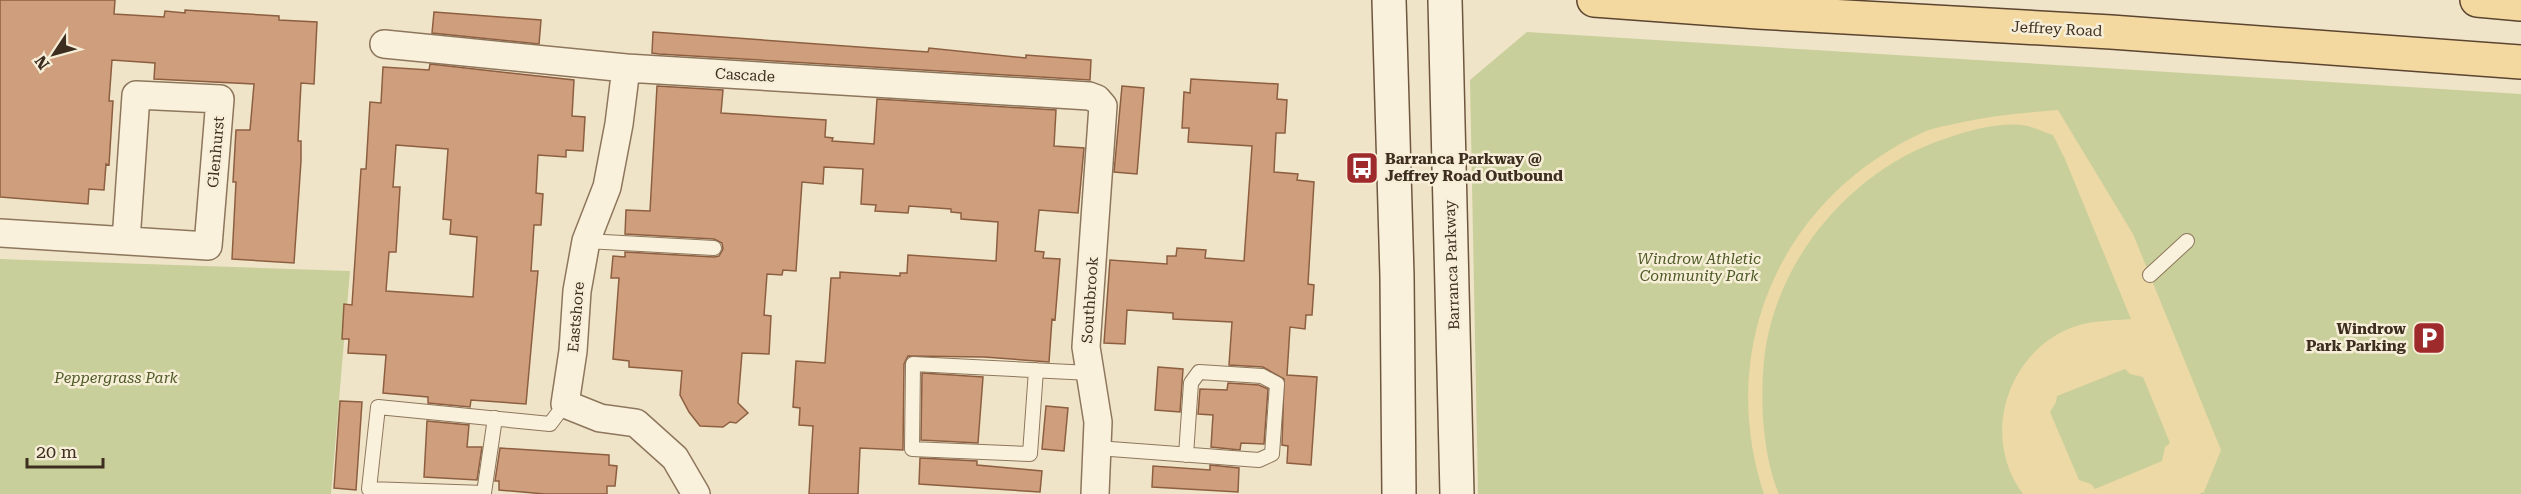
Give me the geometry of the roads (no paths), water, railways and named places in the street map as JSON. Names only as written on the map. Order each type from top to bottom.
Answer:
[{"type":"main road","points":[[1389,0],[1397,276],[1399,494]]},
{"type":"main road","name":"Barranca Parkway","points":[[1445,0],[1457,494]]},
{"type":"main road","name":"Jeffrey Road","points":[[1594,0],[2111,32],[2521,62]]},
{"type":"main road","points":[[2477,0],[2519,3]]},
{"type":"street","name":"Cascade","points":[[384,44],[626,68],[1089,96],[1097,99],[1103,106]]},
{"type":"street","name":"Eastshore","points":[[566,404],[573,351],[577,291],[586,241],[607,187],[619,124],[626,68]]},
{"type":"street","name":"Glenhurst","points":[[0,233],[126,241],[208,246],[220,99],[136,95],[126,241]]},
{"type":"street","name":"Southbrook","points":[[1095,494],[1098,422],[1086,347],[1103,106]]},
{"type":"street","points":[[566,404],[600,418],[636,423],[675,458],[696,494]]},
{"type":"lane","points":[[586,241],[714,248]]},
{"type":"lane","points":[[2150,275],[2187,241]]},
{"type":"lane","points":[[1036,370],[1030,454],[912,449],[913,364],[1036,370],[1090,373]]},
{"type":"lane","points":[[1097,448],[1186,455],[1259,460],[1272,454],[1277,384],[1262,376],[1199,372],[1191,384],[1186,455]]},
{"type":"lane","points":[[495,418],[484,493],[369,489],[378,406],[495,418],[550,424],[566,404]]},
{"type":"place","name":"Barranca Parkway @ Jeffrey Road Outbound","points":[[1362,168]]},
{"type":"place","name":"Windrow Park Parking","points":[[2429,338]]},
{"type":"park label","name":"Windrow Athletic Community Park","points":[[1699,268]]},
{"type":"park label","name":"Peppergrass Park","points":[[116,378]]}]
